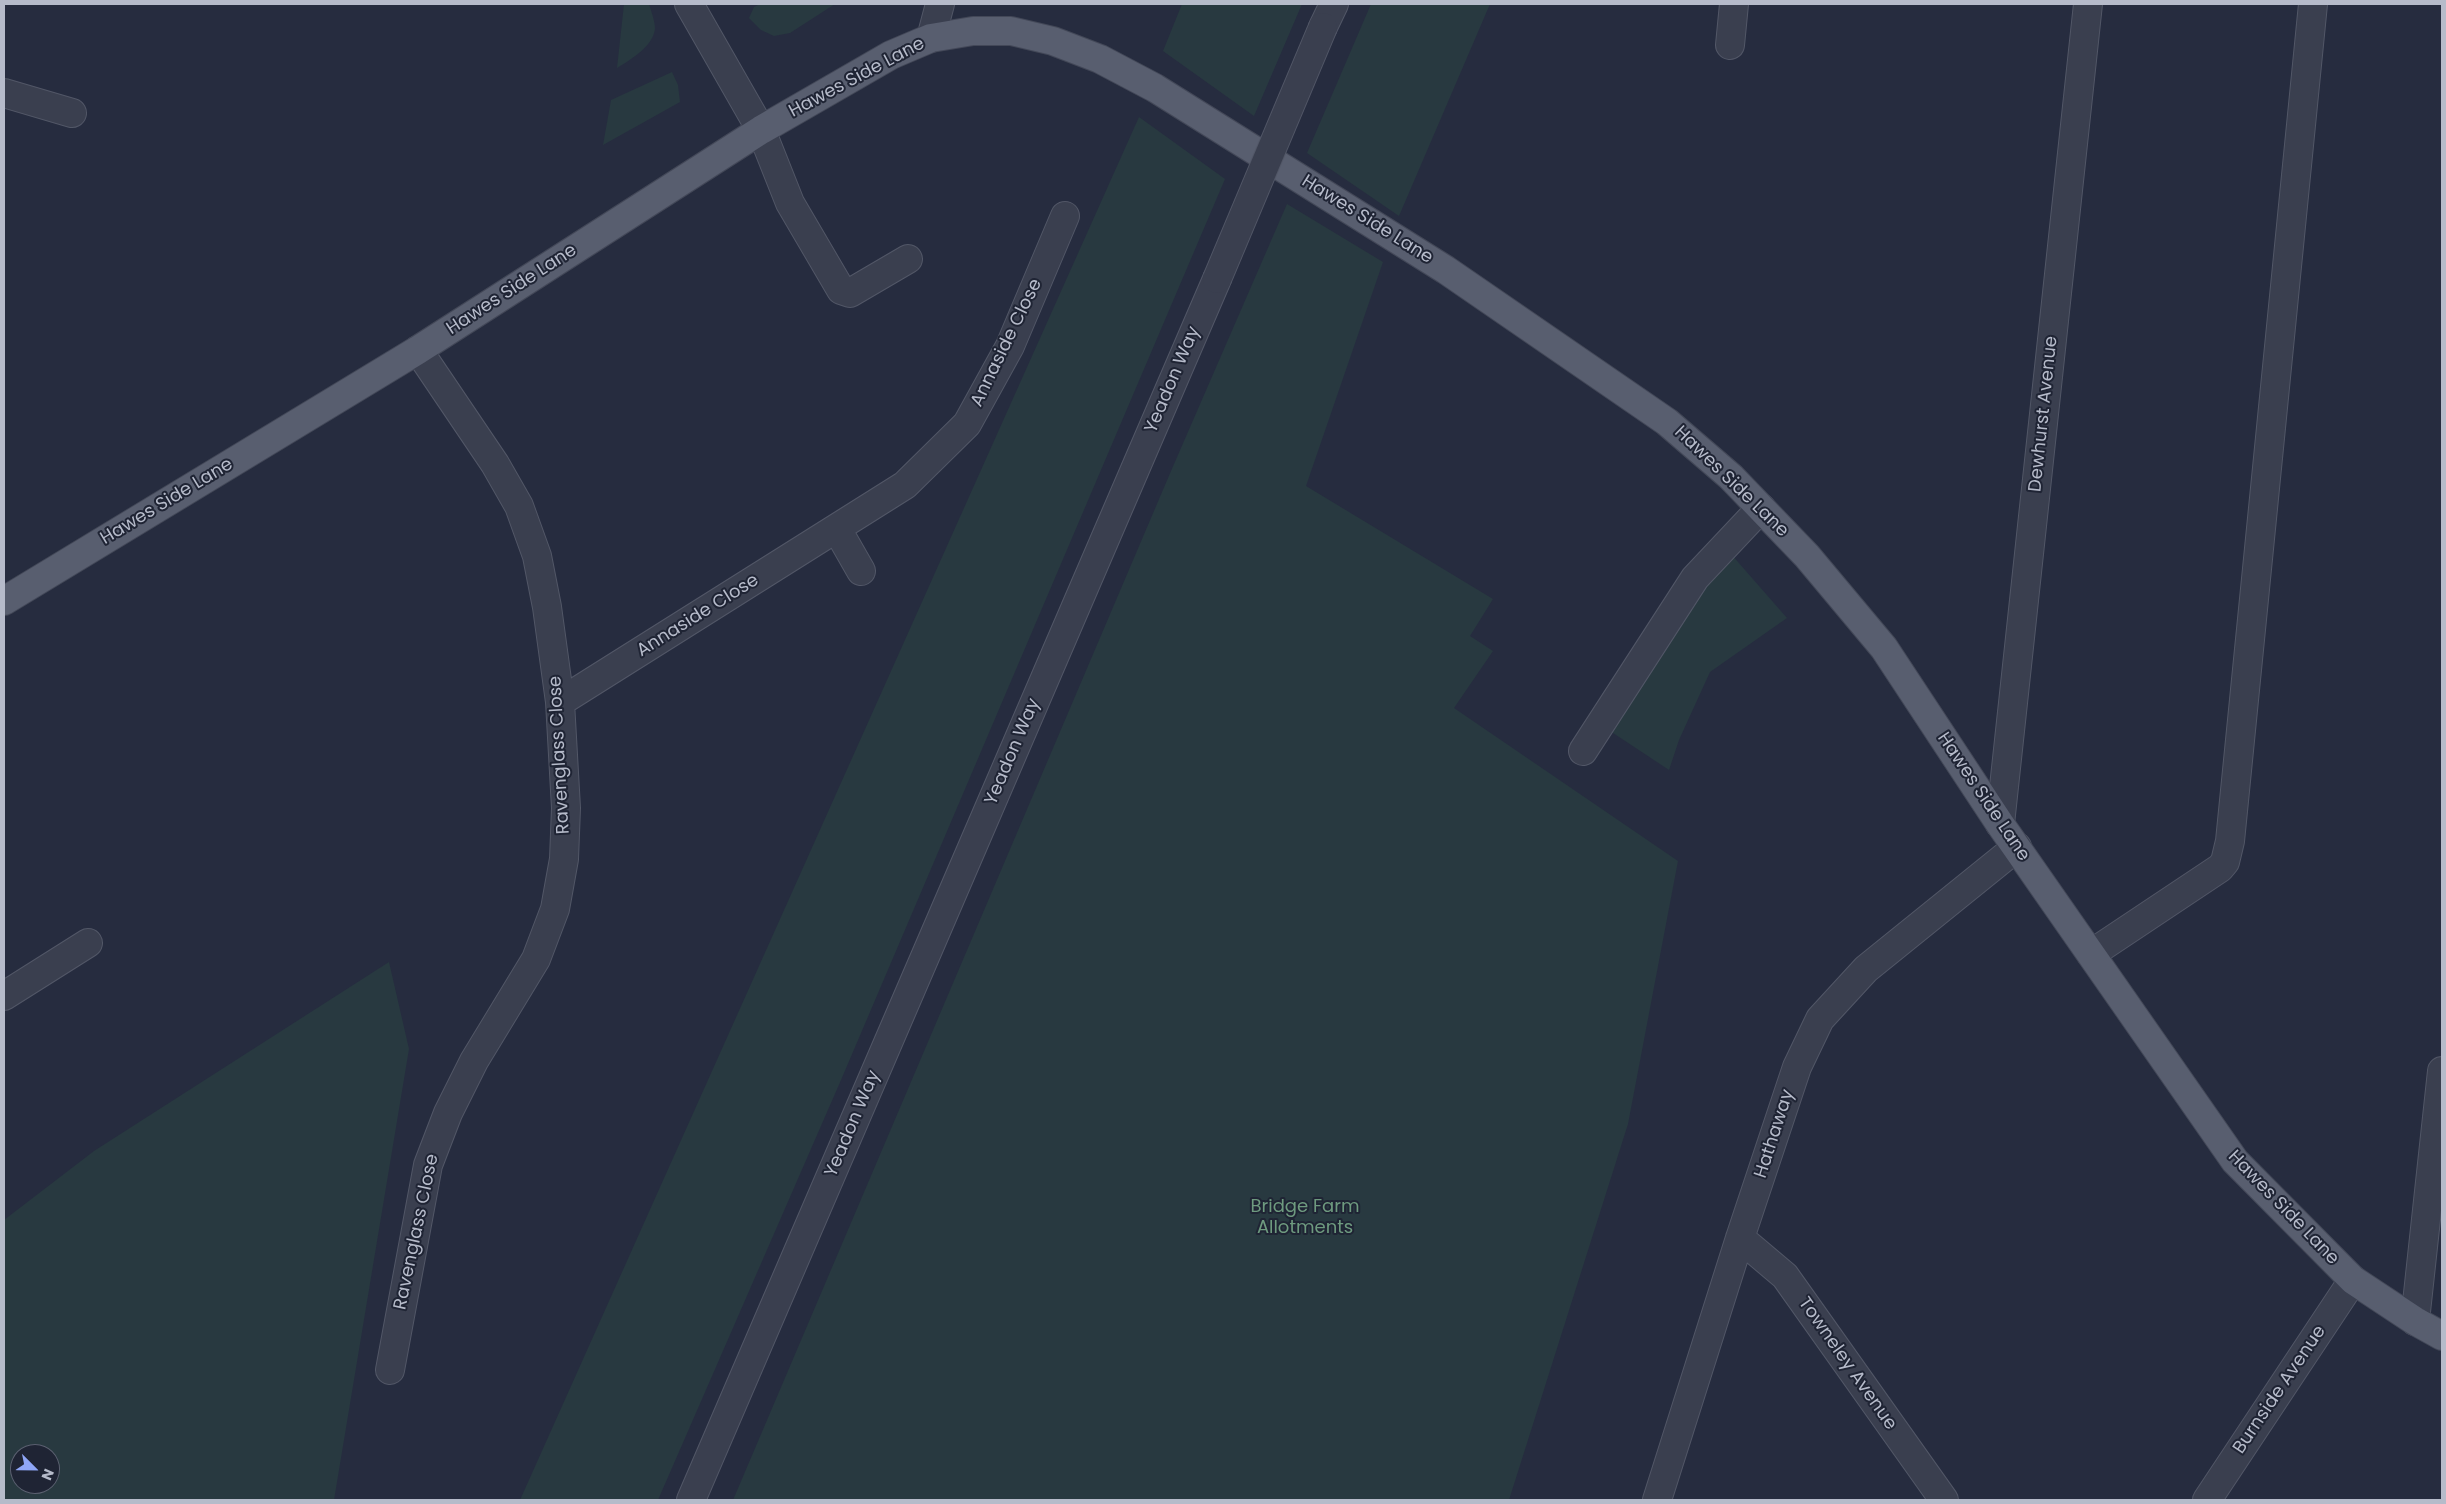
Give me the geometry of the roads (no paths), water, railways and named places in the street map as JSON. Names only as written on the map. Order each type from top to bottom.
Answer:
[{"type":"main road","name":"Hawes Side Lane","points":[[4,601],[418,350],[761,130],[891,56],[931,38],[973,31],[1011,31],[1053,42],[1100,59],[1155,88],[1446,270],[1668,422],[1731,477],[1807,556],[1884,648],[2000,824],[2235,1161],[2353,1280],[2415,1321],[2442,1336]]},
{"type":"street","points":[[689,4],[761,130],[790,203],[841,290],[850,293],[908,259]]},
{"type":"street","points":[[931,38],[940,4]]},
{"type":"street","points":[[1730,45],[1734,4]]},
{"type":"street","name":"Dewhurst Avenue","points":[[2000,824],[2088,4]]},
{"type":"street","points":[[2090,954],[2220,868],[2225,862],[2228,848],[2313,4]]},
{"type":"street","name":"Yeadon Way","points":[[691,1500],[1217,279],[1328,15]]},
{"type":"street","points":[[4,93],[72,113]]},
{"type":"street","name":"Annaside Close","points":[[560,702],[905,485],[968,424],[1010,346],[1065,216]]},
{"type":"street","name":"Ravenglass Close","points":[[390,1370],[428,1165],[448,1113],[474,1061],[536,959],[555,909],[564,859],[566,808],[560,702],[547,607],[537,556],[519,506],[495,464],[418,350]]},
{"type":"street","points":[[1583,751],[1695,578],[1761,508]]},
{"type":"street","points":[[837,529],[861,571]]},
{"type":"street","name":"Hathaway","points":[[1657,1500],[1740,1238],[1797,1067],[1820,1019],[1866,969],[2017,848]]},
{"type":"street","points":[[4,996],[88,943]]},
{"type":"street","points":[[2415,1321],[2442,1071]]},
{"type":"street","name":"Towneley Avenue","points":[[1740,1238],[1785,1276],[1944,1500]]},
{"type":"street","name":"Burnside Avenue","points":[[2207,1500],[2353,1280]]},
{"type":"park label","name":"Bridge Farm Allotments","points":[[1305,1217]]}]
